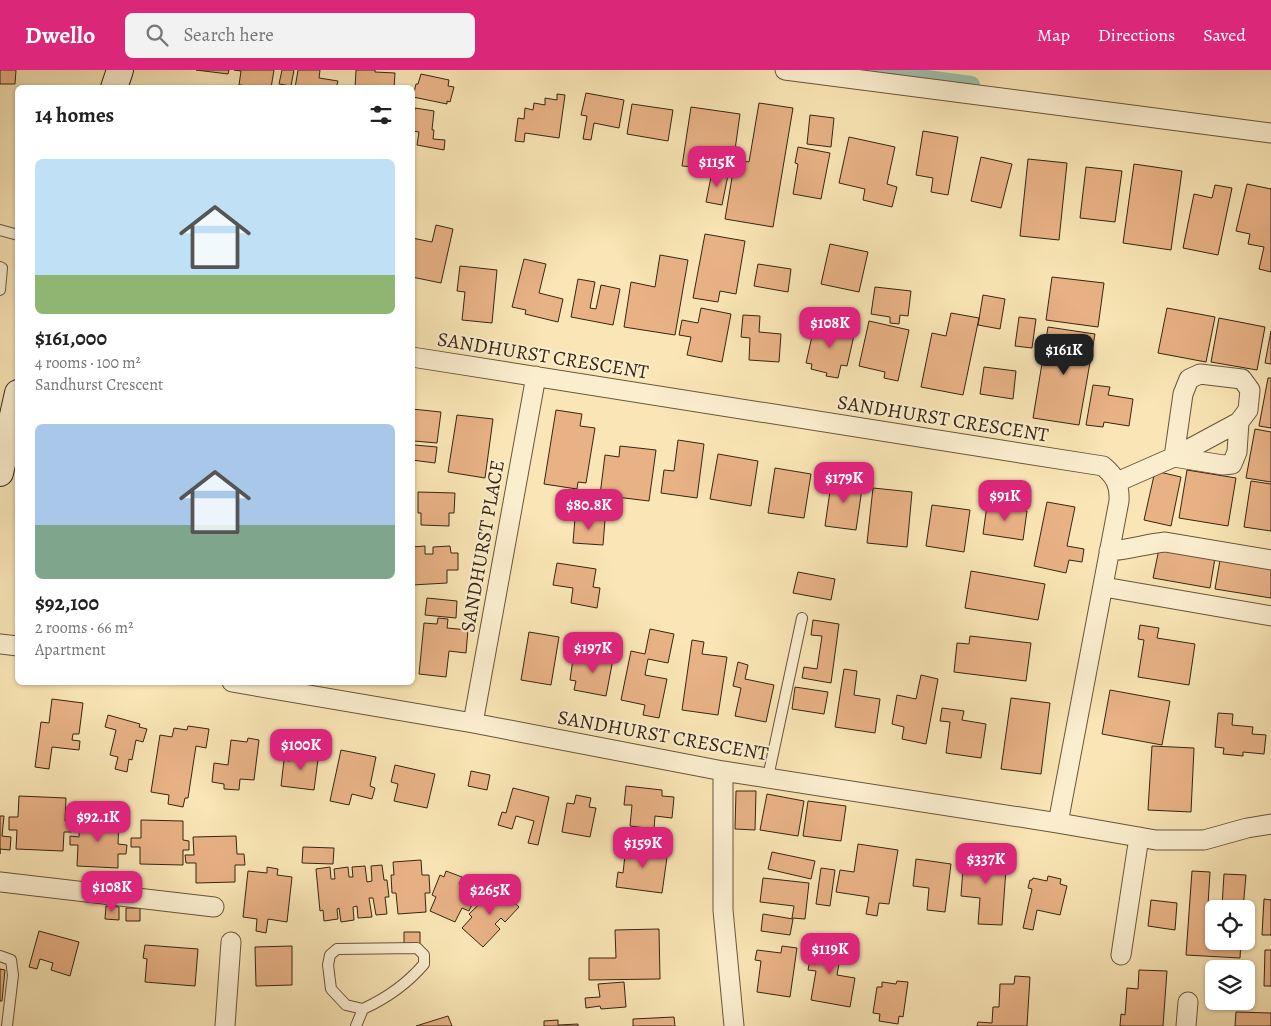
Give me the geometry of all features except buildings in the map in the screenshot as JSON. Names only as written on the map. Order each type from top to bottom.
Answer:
[{"type":"main road","points":[[115,85],[120,70]]},
{"type":"main road","points":[[0,473],[15,406]]},
{"type":"street","points":[[785,70],[1271,133]]},
{"type":"street","name":"SANDHURST CRESCENT","points":[[415,357],[1102,466],[1117,482]]},
{"type":"street","points":[[1200,374],[1242,380],[1250,390],[1248,410],[1240,422],[1237,452],[1232,464],[1223,465],[1174,457],[1183,394],[1188,380],[1200,374]]},
{"type":"street","name":"SANDHURST PLACE","points":[[473,723],[536,376]]},
{"type":"street","points":[[1058,823],[1119,501],[1120,491],[1117,482],[1174,457],[1240,422]]},
{"type":"street","points":[[1109,551],[1165,542],[1271,560]]},
{"type":"street","points":[[1104,587],[1271,616]]},
{"type":"street","points":[[0,644],[15,646]]},
{"type":"street","name":"SANDHURST CRESCENT","points":[[250,685],[473,723],[723,771],[1058,823],[1140,838],[1204,840],[1247,828],[1271,824]]},
{"type":"street","points":[[723,771],[723,910],[734,1026]]},
{"type":"street","points":[[1121,955],[1140,838]]},
{"type":"street","points":[[0,882],[214,908]]},
{"type":"street","points":[[225,1026],[231,942]]},
{"type":"street","points":[[1186,1026],[1188,1002]]},
{"type":"lane","points":[[0,230],[15,234]]},
{"type":"lane","points":[[0,267],[2,268],[0,290]]},
{"type":"lane","points":[[768,777],[802,618]]},
{"type":"lane","points":[[356,1026],[364,1010],[410,980],[424,964],[424,955],[417,948],[337,949],[330,955],[328,964],[331,988],[346,1005],[364,1010]]},
{"type":"lane","points":[[0,956],[11,960],[13,975],[8,1026]]},
{"type":"waterway","points":[[861,70],[971,85]]}]
